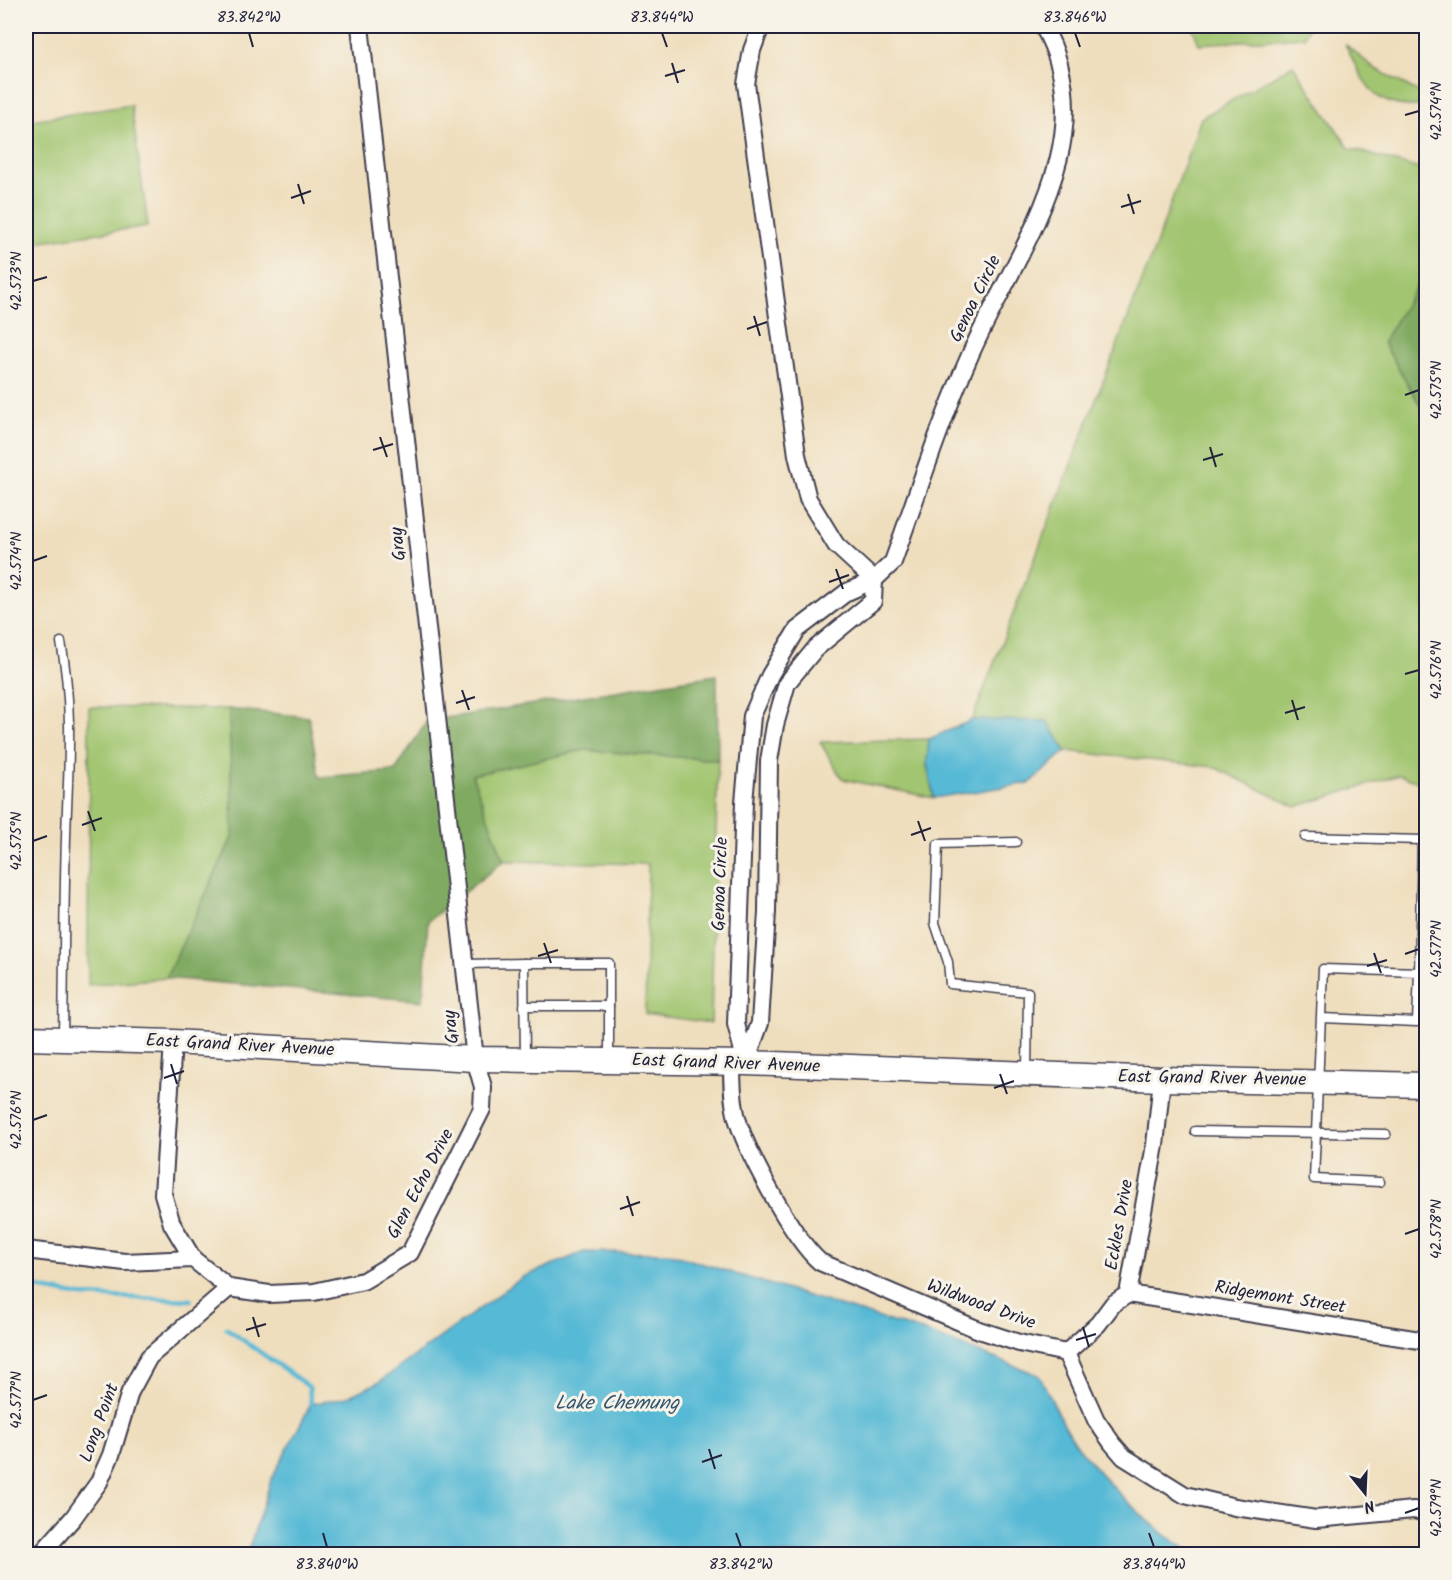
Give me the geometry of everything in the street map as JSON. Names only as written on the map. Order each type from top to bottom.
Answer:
[{"type":"main road","name":"East Grand River Avenue","points":[[26,1038],[173,1042],[475,1059],[739,1063],[1162,1079],[1426,1085]]},
{"type":"street","name":"Gray","points":[[360,26],[475,1059]]},
{"type":"street","points":[[761,26],[752,50],[746,84],[797,455],[808,499],[836,545],[874,580]]},
{"type":"street","name":"Genoa Circle","points":[[739,1063],[736,1023],[744,802],[752,716],[770,675],[797,630],[847,592],[874,580],[893,562],[971,353],[1050,192],[1064,134],[1065,87],[1043,26]]},
{"type":"street","name":"Genoa Circle","points":[[739,1063],[760,1023],[764,968],[770,761],[775,725],[787,684],[815,649],[873,601],[874,580]]},
{"type":"street","points":[[770,675],[787,684]]},
{"type":"street","points":[[744,802],[769,805]]},
{"type":"street","points":[[738,968],[764,968]]},
{"type":"street","points":[[26,1250],[125,1262],[193,1260],[172,1224],[163,1194],[173,1042]]},
{"type":"street","name":"Glen Echo Drive","points":[[193,1260],[229,1288],[269,1294],[314,1292],[363,1281],[410,1253],[482,1108],[483,1087],[475,1059]]},
{"type":"street","name":"Wildwood Drive","points":[[739,1063],[732,1097],[740,1129],[806,1250],[820,1262],[840,1272],[978,1329],[1019,1343],[1066,1353]]},
{"type":"street","name":"Eckles Drive","points":[[1066,1353],[1098,1324],[1113,1304],[1128,1294],[1155,1145],[1162,1079]]},
{"type":"street","name":"Long Point","points":[[41,1554],[73,1518],[99,1482],[111,1455],[130,1392],[148,1357],[229,1288]]},
{"type":"street","name":"Ridgemont Street","points":[[1128,1294],[1426,1341]]},
{"type":"street","points":[[1066,1353],[1096,1420],[1112,1443],[1124,1457],[1185,1495],[1235,1507],[1316,1519],[1414,1510],[1426,1513]]},
{"type":"lane","points":[[61,642],[69,686],[70,739],[65,861],[63,1039]]},
{"type":"lane","points":[[1305,837],[1422,840],[1417,1022],[1322,1018]]},
{"type":"lane","points":[[1016,842],[938,844],[935,923],[948,962],[950,984],[1028,992],[1027,1074]]},
{"type":"lane","points":[[524,963],[525,1059]]},
{"type":"lane","points":[[466,964],[609,963],[609,1060]]},
{"type":"lane","points":[[1380,1182],[1314,1179],[1323,969],[1419,972]]},
{"type":"lane","points":[[524,1006],[609,1006]]},
{"type":"lane","points":[[1195,1131],[1386,1134]]},
{"type":"green space","points":[[1192,26],[1309,26],[1304,37],[1199,44]]},
{"type":"green space","points":[[1345,44],[1374,68],[1419,92],[1418,106],[1389,102],[1379,97],[1364,80]]},
{"type":"green space","points":[[1293,65],[1349,148],[1426,171],[1426,271],[1383,342],[1426,415],[1426,785],[1399,775],[1296,807],[1214,767],[1066,751],[1047,721],[972,720],[1156,245],[1201,118]]},
{"type":"green space","points":[[131,105],[148,226],[36,242],[26,222],[26,121]]},
{"type":"green space","points":[[1426,271],[1426,415],[1383,342]]},
{"type":"green space","points":[[717,675],[718,760],[584,750],[472,775],[504,861],[428,921],[423,1001],[166,978],[233,836],[229,709],[309,717],[319,777],[395,771],[427,721]]},
{"type":"green space","points":[[89,707],[229,709],[233,836],[166,978],[88,985]]},
{"type":"green space","points":[[929,739],[927,765],[934,798],[842,779],[820,742]]},
{"type":"green space","points":[[584,750],[718,760],[711,1023],[645,1014],[648,864],[504,861],[472,775]]},
{"type":"water","points":[[972,720],[1047,721],[1066,751],[1030,783],[934,798],[927,764],[929,739]]},
{"type":"water","name":"Lake Chemung","points":[[584,1252],[668,1253],[925,1332],[1039,1375],[1073,1440],[1103,1476],[1166,1536],[1197,1554],[247,1554],[271,1480],[311,1404],[347,1397],[379,1382],[523,1277]]},
{"type":"waterway","points":[[26,1286],[81,1296],[191,1300]]},
{"type":"waterway","points":[[226,1328],[309,1387],[311,1404]]}]
